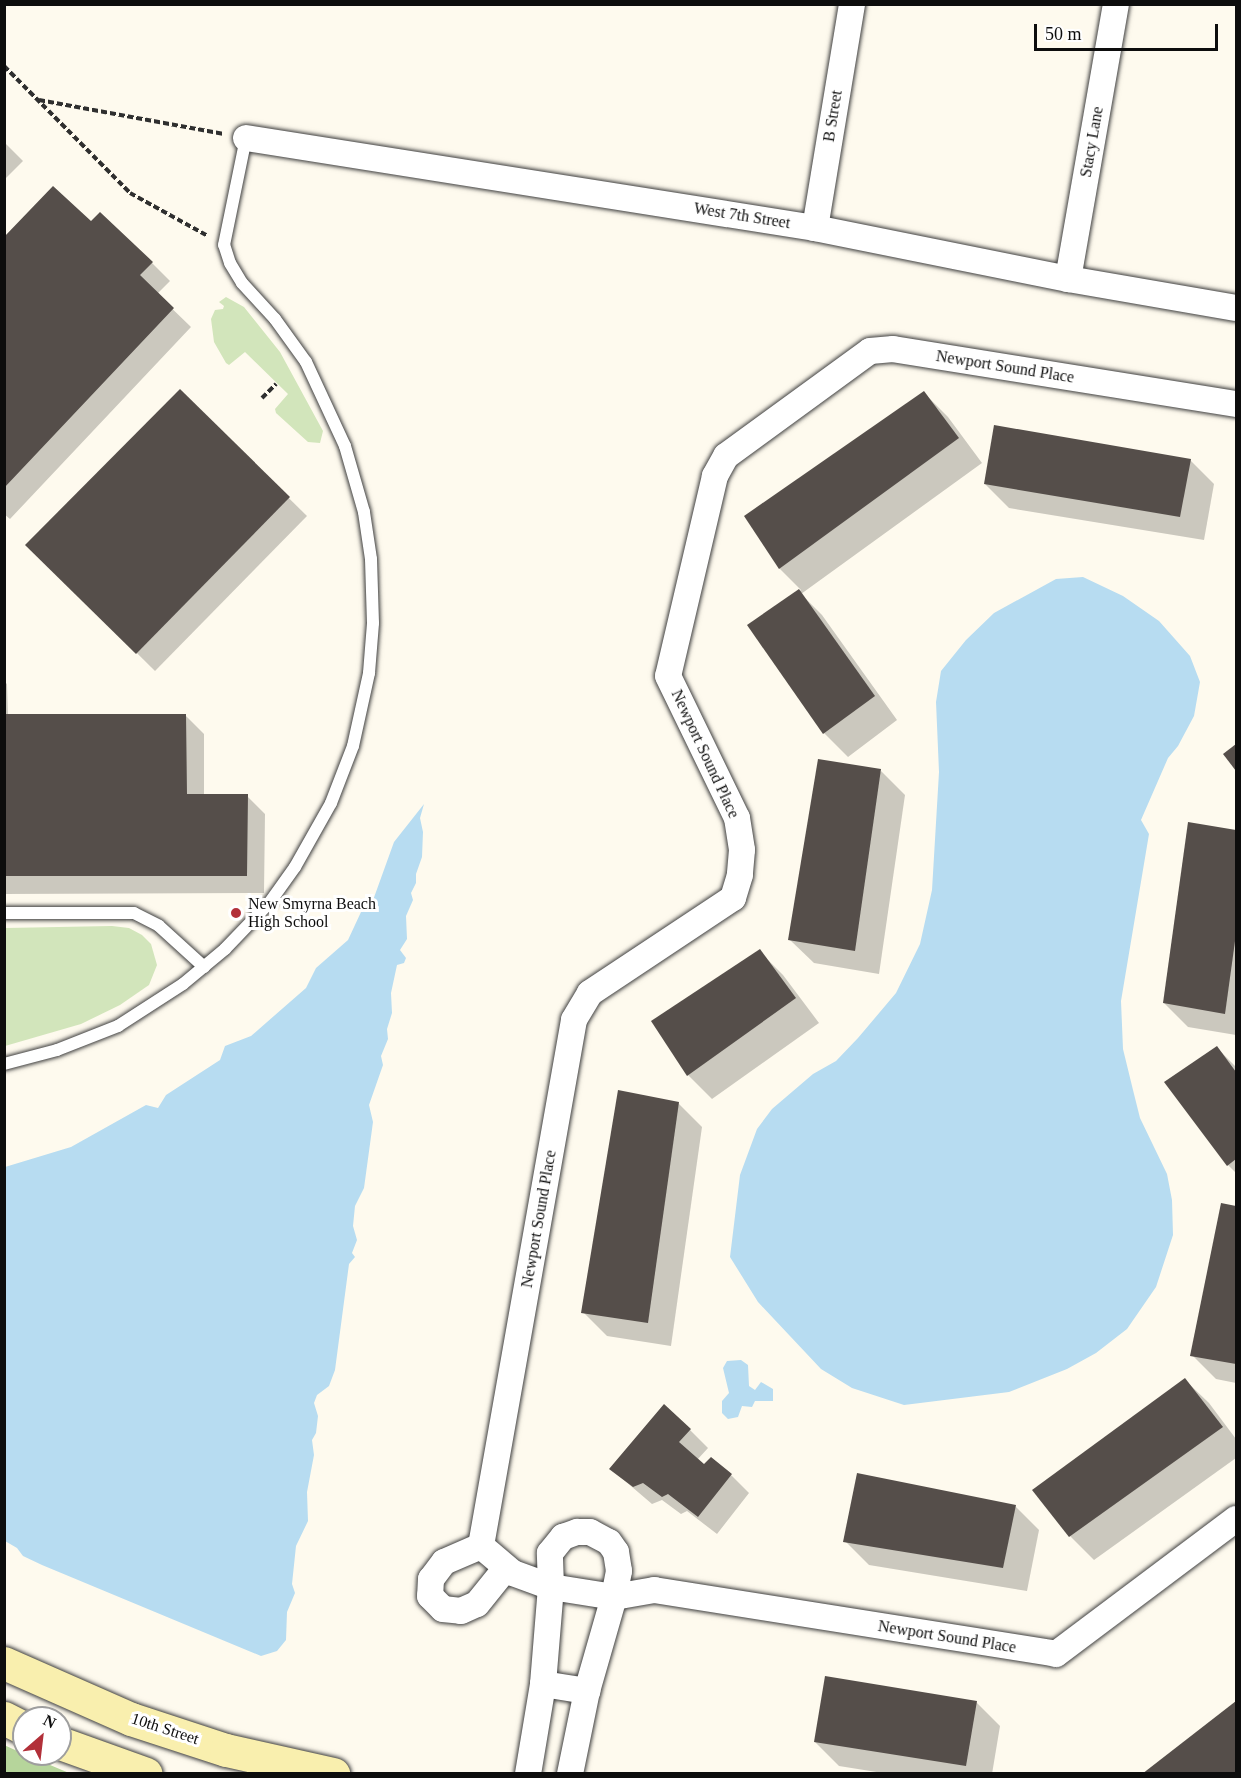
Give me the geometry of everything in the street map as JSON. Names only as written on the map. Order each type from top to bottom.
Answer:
[{"type":"street","name":"B Street","points":[[815,228],[852,4]]},
{"type":"street","name":"Stacy Lane","points":[[1068,279],[1116,4]]},
{"type":"street","name":"West 7th Street","points":[[246,138],[815,228],[1068,279],[1236,308]]},
{"type":"street","name":"Newport Sound Place","points":[[1236,404],[893,349],[870,351],[726,456],[715,476],[668,676],[737,818],[742,850],[740,875],[733,898],[590,993],[574,1020],[481,1546],[506,1568],[551,1587],[614,1597],[654,1590],[1056,1654],[1236,1519]]},
{"type":"street","points":[[528,1773],[543,1684],[551,1587],[550,1553],[571,1533],[590,1532],[609,1542],[616,1552],[619,1571],[614,1597],[586,1691],[570,1773]]},
{"type":"street","points":[[481,1546],[444,1562],[431,1579],[430,1596],[443,1608],[461,1611],[477,1604],[506,1568]]},
{"type":"street","name":"10th Street","points":[[4,1663],[131,1719],[226,1750],[333,1773]]},
{"type":"street","points":[[543,1684],[586,1691]]},
{"type":"street","points":[[72,1747],[146,1773]]},
{"type":"lane","points":[[4,1064],[57,1050],[118,1026],[166,997],[204,967],[248,927],[270,902],[295,867],[331,803],[353,746],[369,673],[374,623],[371,559],[364,512],[355,475],[334,417],[306,362],[275,319],[242,283],[230,263],[224,245],[246,138]]},
{"type":"lane","points":[[4,913],[134,913],[159,926],[204,967]]},
{"type":"path","points":[[4,66],[130,193],[224,245]]},
{"type":"path","points":[[39,100],[246,138]]},
{"type":"path","points":[[262,398],[276,384]]},
{"type":"green space","points":[[226,297],[244,307],[280,352],[323,431],[320,443],[308,442],[276,413],[275,409],[288,394],[245,352],[229,365],[226,363],[214,342],[211,319],[215,310],[223,309],[224,306],[219,302]]},
{"type":"green space","points":[[112,926],[129,928],[142,935],[151,944],[157,965],[149,985],[120,1005],[81,1024],[5,1046],[5,928]]},
{"type":"green space","points":[[4,1745],[12,1749],[12,1766],[52,1766],[69,1773],[5,1773]]},
{"type":"water","points":[[1083,577],[1123,596],[1159,621],[1190,656],[1200,682],[1194,716],[1178,746],[1168,758],[1141,820],[1149,834],[1121,1001],[1123,1049],[1140,1118],[1167,1174],[1172,1200],[1173,1235],[1156,1287],[1127,1329],[1096,1353],[1067,1369],[1009,1392],[904,1405],[852,1388],[821,1369],[758,1302],[730,1257],[740,1175],[757,1129],[772,1109],[813,1074],[836,1061],[858,1038],[896,993],[920,944],[932,890],[939,772],[936,702],[941,671],[966,640],[994,613],[1056,579]]},
{"type":"water","points":[[424,804],[420,818],[423,832],[422,857],[416,874],[416,883],[411,893],[413,900],[406,916],[407,939],[400,950],[406,958],[404,963],[397,965],[391,993],[392,1013],[387,1029],[388,1039],[381,1056],[383,1065],[369,1105],[373,1122],[364,1188],[355,1206],[353,1226],[357,1240],[352,1253],[355,1257],[349,1264],[335,1370],[329,1386],[317,1395],[314,1403],[318,1416],[316,1433],[312,1440],[314,1455],[307,1492],[308,1521],[296,1546],[292,1584],[295,1593],[287,1612],[286,1640],[277,1651],[261,1656],[42,1565],[23,1556],[17,1548],[5,1541],[5,1167],[71,1147],[146,1105],[158,1108],[166,1095],[220,1060],[225,1046],[251,1036],[306,988],[316,968],[348,940],[361,912],[372,903],[394,842]]},
{"type":"water","points":[[741,1360],[748,1365],[749,1386],[755,1390],[761,1382],[773,1389],[773,1401],[755,1401],[752,1407],[742,1406],[738,1417],[728,1419],[722,1413],[722,1401],[729,1393],[723,1368],[727,1361]]},
{"type":"building","points":[[53,186],[91,221],[100,212],[153,262],[140,275],[174,308],[4,488],[4,237]]},
{"type":"building","points":[[180,389],[290,497],[136,654],[25,545]]},
{"type":"building","points":[[924,391],[959,438],[779,569],[744,516]]},
{"type":"building","points":[[994,425],[1191,459],[1180,517],[984,484]]},
{"type":"building","points":[[799,589],[875,696],[823,734],[747,625]]},
{"type":"building","points":[[4,714],[186,714],[187,794],[248,794],[247,876],[4,876]]},
{"type":"building","points":[[1236,744],[1236,771],[1223,754]]},
{"type":"building","points":[[818,759],[881,769],[855,951],[788,940]]},
{"type":"building","points":[[1188,822],[1236,830],[1236,934],[1225,1014],[1163,1003]]},
{"type":"building","points":[[760,949],[796,998],[687,1076],[651,1021]]},
{"type":"building","points":[[1217,1046],[1236,1072],[1236,1159],[1227,1166],[1164,1082]]},
{"type":"building","points":[[618,1090],[679,1102],[648,1323],[581,1313]]},
{"type":"building","points":[[1221,1203],[1236,1206],[1236,1364],[1190,1356]]},
{"type":"building","points":[[1185,1378],[1223,1427],[1069,1537],[1032,1490]]},
{"type":"building","points":[[664,1404],[691,1429],[679,1442],[704,1464],[711,1457],[732,1474],[698,1517],[668,1494],[662,1497],[643,1483],[633,1487],[609,1469]]},
{"type":"building","points":[[857,1473],[1016,1505],[1003,1568],[843,1542]]},
{"type":"building","points":[[825,1676],[977,1701],[966,1766],[814,1742]]},
{"type":"building","points":[[1236,1701],[1236,1774],[1142,1774]]},
{"type":"place","name":"New Smyrna Beach High School","points":[[236,913]]}]
